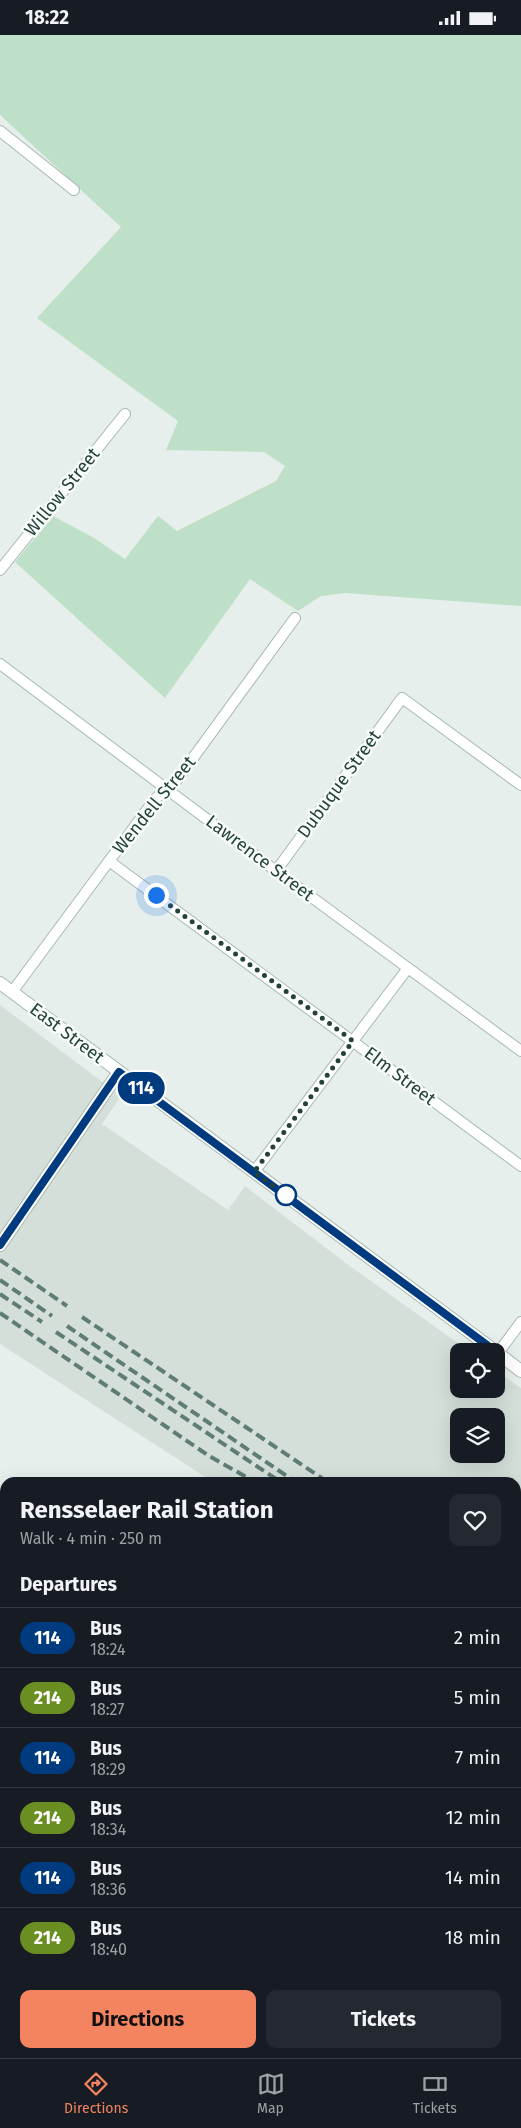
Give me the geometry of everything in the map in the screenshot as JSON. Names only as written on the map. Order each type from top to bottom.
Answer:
[{"type":"street","points":[[0,145],[4,133],[74,190]]},
{"type":"street","name":"Willow Street","points":[[0,569],[125,413]]},
{"type":"street","name":"Wendell Street","points":[[12,992],[156,799],[177,780],[295,618]]},
{"type":"street","name":"Lawrence Street","points":[[0,664],[276,871],[521,1051]]},
{"type":"street","name":"Dubuque Street","points":[[276,871],[402,698],[521,785]]},
{"type":"street","name":"Elm Street","points":[[110,861],[521,1166]]},
{"type":"street","points":[[254,1172],[408,969]]},
{"type":"street","name":"East Street","points":[[0,983],[484,1343]]},
{"type":"street","points":[[0,1245],[119,1072]]},
{"type":"street","points":[[504,1343],[521,1322]]},
{"type":"street","name":"East Street","points":[[505,1359],[521,1371]]},
{"type":"shaded area","points":[[0,1005],[121,1096],[102,1124],[228,1210],[245,1186],[347,1264],[458,1343],[450,1343],[450,1398],[505,1398],[505,1377],[521,1388],[521,1477],[205,1477],[0,1344]]},
{"type":"green space","points":[[0,35],[521,35],[521,606],[345,593],[321,596],[298,611],[250,579],[165,698],[15,562],[53,516],[94,538],[125,559],[158,516],[177,531],[276,481],[285,466],[264,452],[166,450],[178,421],[37,318],[121,227],[0,115]]},
{"type":"railway","points":[[0,1260],[67,1306]]},
{"type":"railway","points":[[0,1280],[52,1316]]},
{"type":"railway","points":[[0,1294],[42,1322]]},
{"type":"railway","points":[[0,1313],[209,1456],[246,1477]]},
{"type":"railway","points":[[82,1317],[320,1477]]},
{"type":"railway","points":[[67,1326],[288,1477]]},
{"type":"railway","points":[[56,1332],[273,1477]]},
{"type":"bus line","name":"114","points":[[0,1245],[119,1072],[484,1343]]},
{"type":"route","points":[[156,895],[353,1041],[254,1172],[286,1195]]}]
